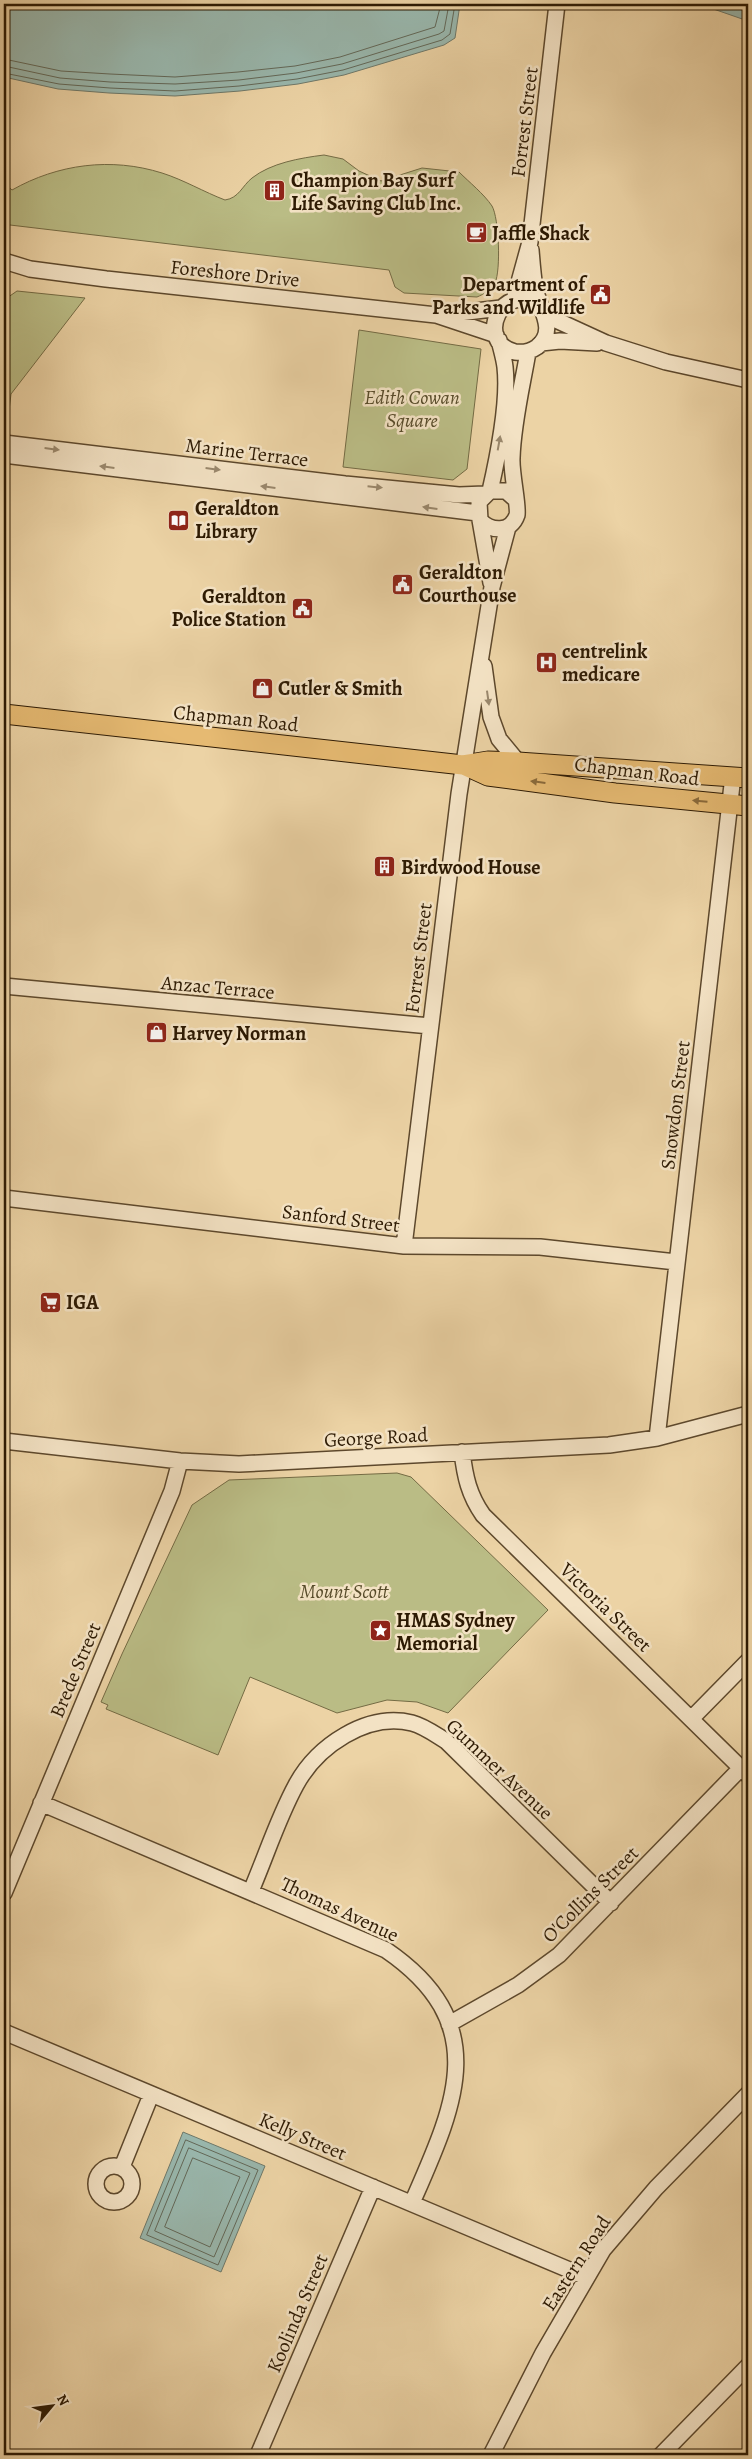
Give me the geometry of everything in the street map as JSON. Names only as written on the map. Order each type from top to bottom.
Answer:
[{"type":"main road","name":"Chapman Road","points":[[4,714],[463,765],[488,761],[518,762],[741,777]]},
{"type":"main road","name":"Chapman Road","points":[[463,765],[488,776],[615,793],[740,805]]},
{"type":"street","name":"Forrest Street","points":[[543,312],[535,287],[530,242],[558,5]]},
{"type":"street","name":"Forrest Street","points":[[507,304],[530,242]]},
{"type":"street","name":"Foreshore Drive","points":[[4,261],[30,269],[436,315],[497,337]]},
{"type":"street","name":"Foreshore Drive","points":[[4,272],[30,269]]},
{"type":"street","points":[[528,352],[512,455],[511,473],[517,505],[516,517],[508,527],[496,529],[484,524],[479,516],[479,502],[487,492],[501,430],[505,367],[495,322],[507,304],[529,301],[543,312],[606,343],[666,362],[748,380]]},
{"type":"street","name":"Foreshore Drive","points":[[436,315],[507,304]]},
{"type":"street","points":[[541,343],[548,329],[543,312]]},
{"type":"street","points":[[497,337],[512,351],[528,352],[541,343],[560,341],[606,343]]},
{"type":"street","name":"Marine Terrace","points":[[4,442],[344,484],[459,495],[487,492]]},
{"type":"street","name":"Marine Terrace","points":[[4,455],[479,516]]},
{"type":"street","points":[[487,492],[506,491],[515,499]]},
{"type":"street","name":"Forrest Street","points":[[479,516],[492,587]]},
{"type":"street","name":"Forrest Street","points":[[404,1246],[463,765],[492,587],[508,527]]},
{"type":"street","points":[[482,650],[491,717],[499,739],[518,762]]},
{"type":"street","name":"Snowdon Street","points":[[657,1438],[676,1262],[740,805],[741,777]]},
{"type":"street","name":"Anzac Terrace","points":[[4,986],[430,1026]]},
{"type":"street","name":"Sanford Street","points":[[4,1198],[404,1246],[540,1247],[676,1262]]},
{"type":"street","name":"George Road","points":[[4,1441],[180,1461],[239,1464],[608,1445],[657,1438],[748,1414]]},
{"type":"street","name":"Victoria Street","points":[[462,1452],[465,1479],[471,1497],[483,1515],[745,1772]]},
{"type":"street","name":"Brede Street","points":[[4,1893],[172,1491],[180,1461]]},
{"type":"street","points":[[692,1718],[748,1661]]},
{"type":"street","name":"Gummer Avenue","points":[[252,1891],[296,1784],[312,1763],[342,1736],[371,1724],[398,1721],[414,1723],[446,1741],[611,1903]]},
{"type":"street","name":"O'Collins Street","points":[[449,2024],[539,1971],[559,1955],[745,1772]]},
{"type":"street","name":"Thomas Avenue","points":[[41,1803],[252,1891],[386,1950],[410,1966],[424,1980],[436,1996],[449,2024],[458,2063],[455,2088],[447,2119],[412,2203]]},
{"type":"street","name":"Kelly Street","points":[[4,2032],[586,2277]]},
{"type":"street","name":"Eastern Road","points":[[491,2455],[543,2353],[603,2250],[626,2222],[748,2094]]},
{"type":"street","points":[[122,2168],[151,2095]]},
{"type":"street","name":"Koolinda Street","points":[[258,2455],[373,2188]]},
{"type":"street","points":[[661,2455],[748,2366]]},
{"type":"green space","points":[[324,155],[343,159],[359,171],[381,181],[422,168],[459,172],[485,197],[494,212],[498,232],[499,256],[494,285],[488,292],[477,297],[404,293],[395,287],[389,270],[10,225],[4,221],[4,183],[12,190],[48,174],[66,169],[104,164],[143,168],[170,176],[225,200],[234,197],[252,178],[268,168]]},
{"type":"green space","points":[[17,291],[85,298],[11,394],[7,427],[4,426],[4,300]]},
{"type":"green space","name":"Edith Cowan Square","points":[[359,330],[481,349],[467,469],[453,480],[343,467]]},
{"type":"green space","name":"Mount Scott","points":[[397,1473],[411,1477],[548,1610],[448,1713],[417,1702],[387,1700],[337,1713],[250,1677],[218,1755],[106,1709],[108,1705],[101,1702],[192,1505],[229,1480]]},
{"type":"water","points":[[4,4],[460,4],[455,38],[444,45],[344,75],[298,84],[175,96],[58,89],[4,77]]},
{"type":"water","points":[[699,4],[748,4],[748,21]]},
{"type":"water","points":[[183,2132],[265,2166],[221,2272],[140,2238]]},
{"type":"place","name":"Champion Bay Surf Life Saving Club Inc.","points":[[275,191]]},
{"type":"place","name":"Jaffle Shack","points":[[476,233]]},
{"type":"place","name":"Department of Parks and Wildlife","points":[[601,295]]},
{"type":"place","name":"Geraldton Library","points":[[179,520]]},
{"type":"place","name":"Geraldton Courthouse","points":[[403,584]]},
{"type":"place","name":"Geraldton Police Station","points":[[302,608]]},
{"type":"place","name":"centrelink medicare","points":[[546,663]]},
{"type":"place","name":"Cutler & Smith","points":[[262,688]]},
{"type":"place","name":"Birdwood House","points":[[385,867]]},
{"type":"place","name":"Harvey Norman","points":[[156,1033]]},
{"type":"place","name":"IGA","points":[[50,1302]]},
{"type":"place","name":"HMAS Sydney Memorial","points":[[380,1631]]}]
